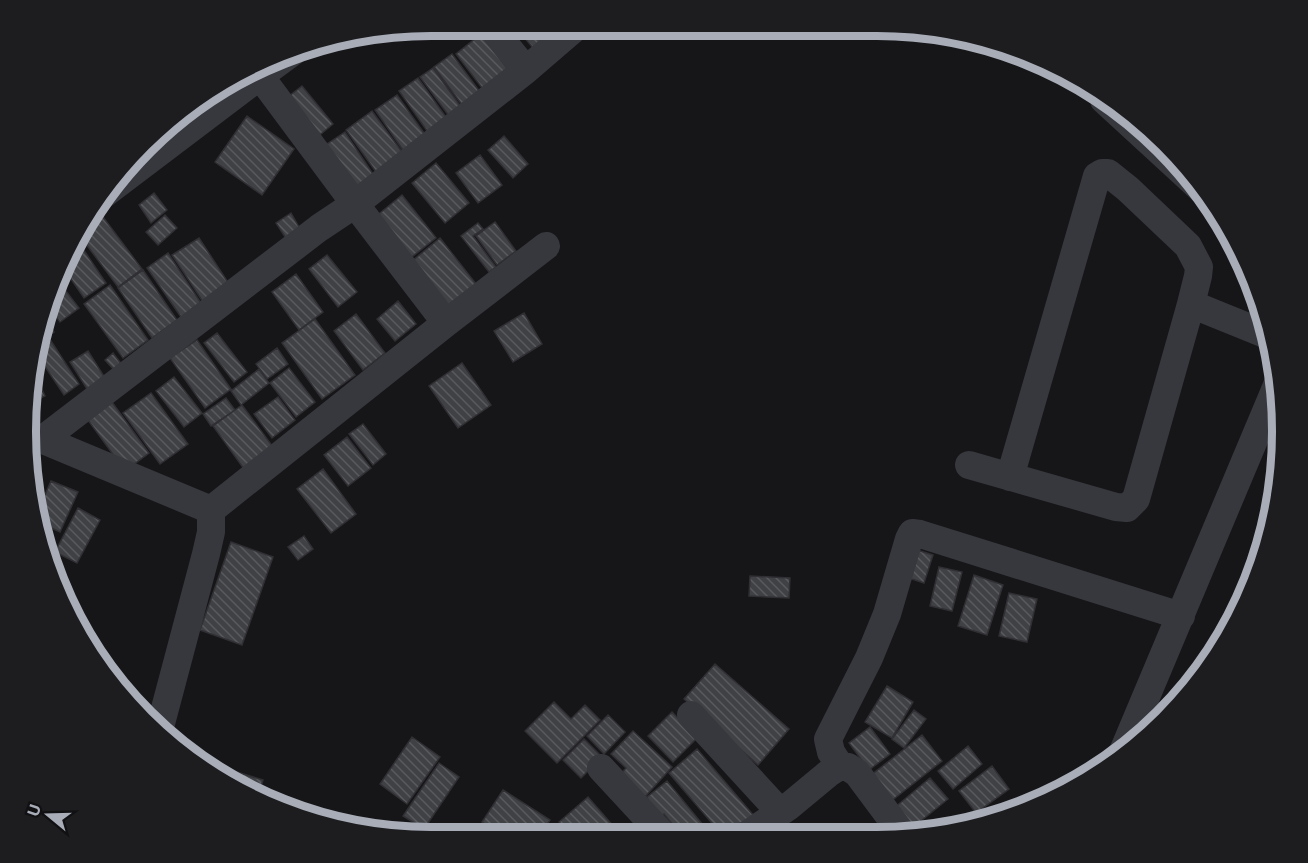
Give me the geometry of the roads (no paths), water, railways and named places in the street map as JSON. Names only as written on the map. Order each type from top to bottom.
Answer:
[{"type":"street","points":[[498,36],[526,70]]},
{"type":"street","points":[[36,437],[319,228],[355,204],[526,70],[566,36]]},
{"type":"street","points":[[259,76],[446,322]]},
{"type":"street","points":[[137,168],[242,85]]},
{"type":"street","points":[[969,465],[1010,477],[1116,507],[1127,508],[1132,505],[1139,490],[1191,304],[1199,267],[1188,246],[1108,173],[1097,176],[1010,477]]},
{"type":"street","points":[[211,510],[446,322],[546,246]]},
{"type":"street","points":[[1191,304],[1260,332]]},
{"type":"street","points":[[1130,734],[1271,401]]},
{"type":"street","points":[[36,437],[211,510]]},
{"type":"street","points":[[162,720],[206,554],[211,532],[211,510]]},
{"type":"street","points":[[840,766],[831,752],[828,739],[869,658],[887,614],[912,533],[1181,616]]},
{"type":"street","points":[[691,715],[780,812]]},
{"type":"street","points":[[758,827],[840,766],[848,767],[857,773],[896,826]]},
{"type":"street","points":[[600,768],[655,827]]}]
